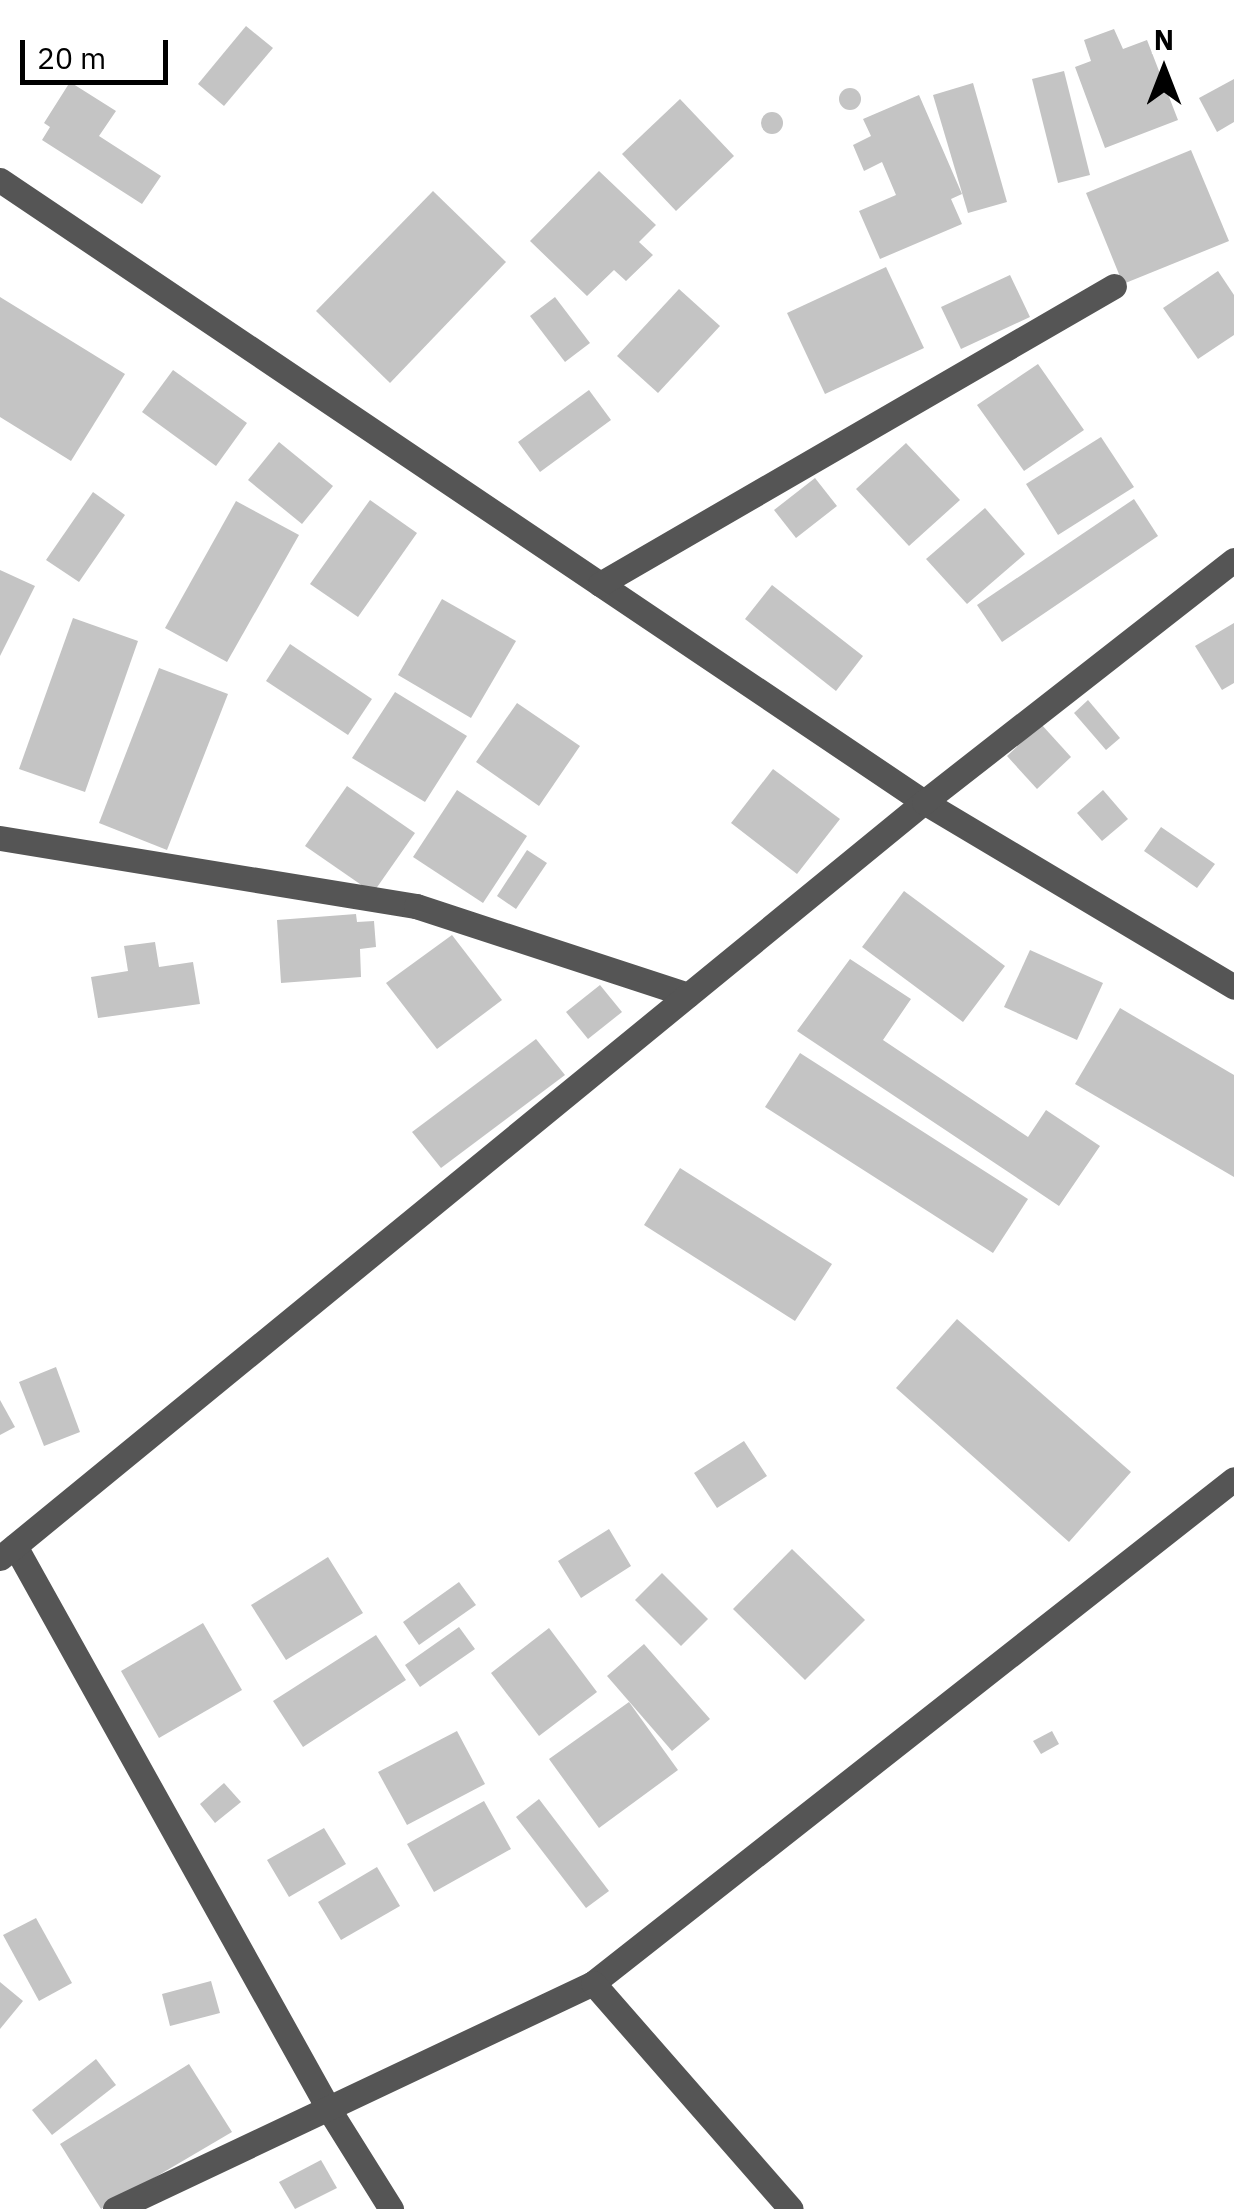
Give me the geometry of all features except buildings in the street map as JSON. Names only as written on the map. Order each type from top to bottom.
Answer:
[{"type":"street","points":[[0,180],[924,802],[1234,987]]},
{"type":"street","points":[[600,584],[1114,286]]},
{"type":"street","points":[[391,2209],[328,2108],[8,1552],[924,802],[1234,560]]},
{"type":"street","points":[[0,838],[416,906],[688,995]]},
{"type":"street","points":[[115,2209],[593,1984],[1234,1479]]},
{"type":"street","points":[[593,1984],[791,2209]]}]
